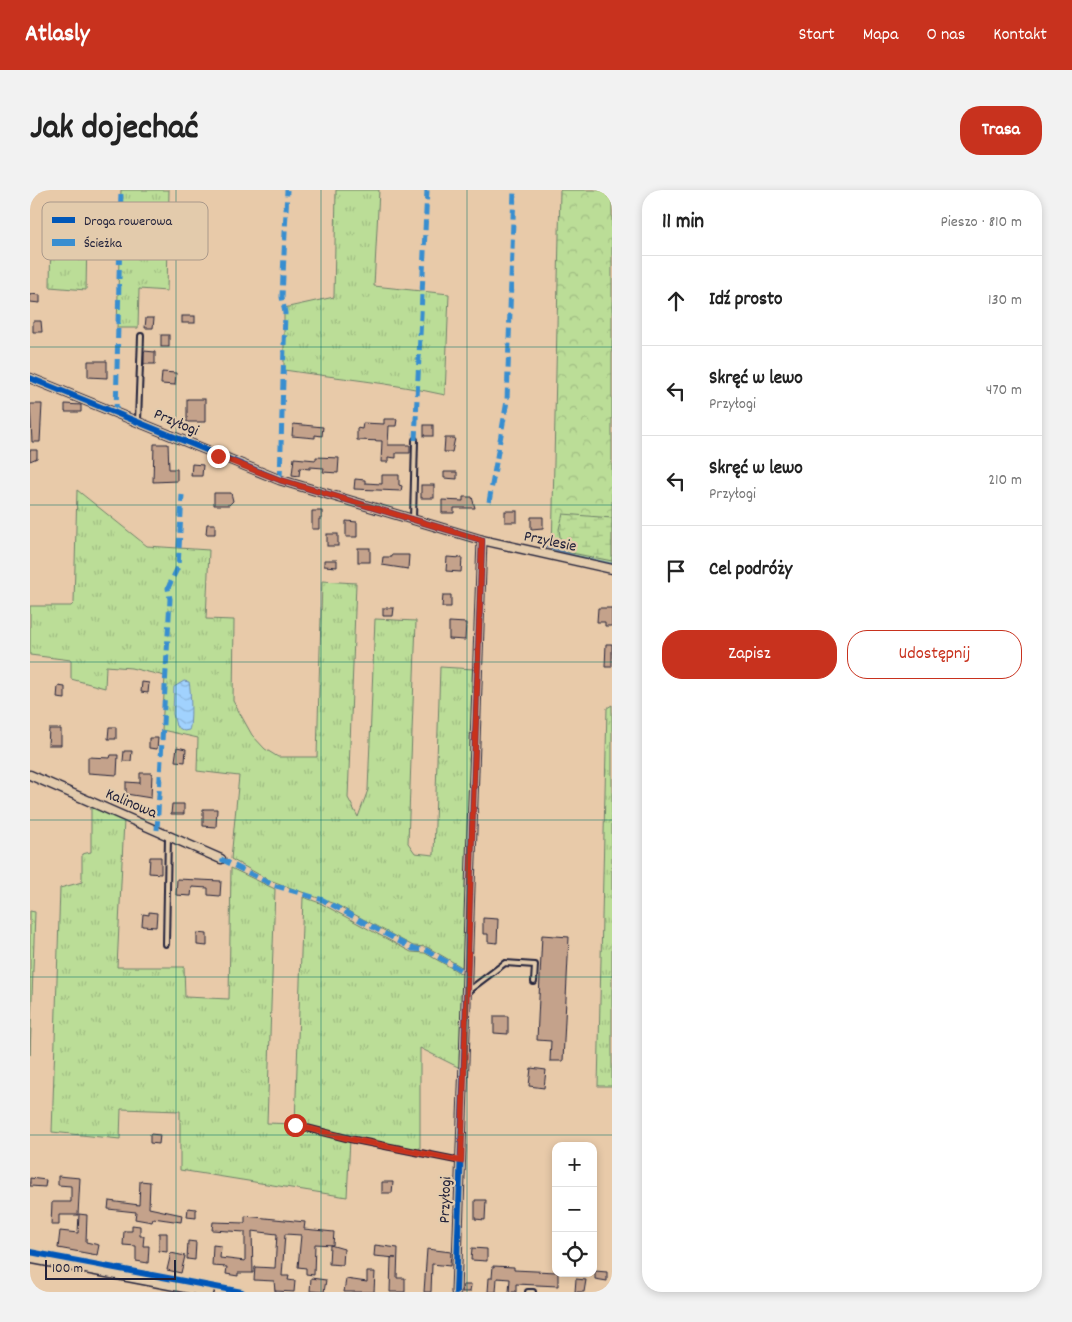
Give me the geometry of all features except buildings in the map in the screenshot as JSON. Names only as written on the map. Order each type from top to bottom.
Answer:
[{"type":"street","name":"Przyłogi","points":[[30,378],[280,480],[482,540],[468,991],[456,1292]]},
{"type":"street","name":"Przylesie","points":[[482,540],[612,569]]},
{"type":"street","name":"Kalinowa","points":[[30,775],[220,859]]},
{"type":"street","points":[[30,1258],[209,1292]]},
{"type":"lane","points":[[138,423],[140,336]]},
{"type":"lane","points":[[413,519],[415,440]]},
{"type":"lane","points":[[166,944],[168,835]]},
{"type":"lane","points":[[468,991],[505,963],[535,965],[534,982]]},
{"type":"lane","points":[[295,1125],[350,1139],[461,1161]]},
{"type":"lane","points":[[528,1292],[533,1292]]},
{"type":"green space","points":[[121,190],[169,190],[169,202],[121,202]]},
{"type":"green space","points":[[336,190],[379,190],[374,286],[449,294],[445,395],[385,384],[284,370],[284,308],[334,297]]},
{"type":"green space","points":[[560,190],[612,190],[612,565],[552,553]]},
{"type":"green space","points":[[50,260],[87,260],[86,290],[50,287]]},
{"type":"green space","points":[[119,260],[168,260],[167,291],[139,289],[138,328],[117,328]]},
{"type":"green space","points":[[77,490],[147,546],[209,550],[206,619],[234,620],[233,701],[252,735],[265,749],[278,757],[317,757],[322,581],[356,583],[348,798],[358,817],[368,790],[375,619],[416,621],[408,843],[415,853],[434,855],[440,667],[474,669],[465,969],[427,947],[413,946],[337,905],[267,879],[231,859],[239,776],[197,771],[198,738],[162,730],[165,676],[131,668],[106,666],[105,688],[71,679],[71,660],[30,655],[30,606],[71,606],[74,603]]},
{"type":"green space","points":[[563,514],[612,518],[612,561],[562,551],[559,529]]},
{"type":"green space","points":[[612,705],[612,1086],[598,1086],[607,708]]},
{"type":"green space","points":[[91,806],[124,820],[117,967],[184,967],[185,997],[229,999],[231,868],[275,889],[267,1123],[295,1124],[303,897],[320,903],[411,952],[425,953],[464,975],[460,1068],[420,1048],[420,1153],[350,1139],[347,1197],[180,1170],[180,1111],[121,1109],[120,1139],[52,1132],[60,888],[82,882],[82,854],[91,852]]},
{"type":"green space","points":[[30,911],[35,912],[30,1055]]},
{"type":"water","points":[[184,681],[189,682],[191,721],[189,730],[184,731],[176,726],[173,714],[174,687]]},
{"type":"waterway","points":[[545,546],[575,556],[612,564]]},
{"type":"marked path","points":[[121,190],[121,202]]},
{"type":"marked path","points":[[280,480],[285,313],[282,297],[287,190]]},
{"type":"marked path","points":[[415,440],[427,190]]},
{"type":"marked path","points":[[489,502],[507,401],[514,190]]},
{"type":"marked path","points":[[116,414],[119,260]]},
{"type":"marked path","points":[[157,830],[170,599],[168,588],[178,567],[182,495]]},
{"type":"marked path","points":[[221,859],[273,885],[323,900],[413,949],[426,950],[468,974]]},
{"type":"cycle path","points":[[30,378],[280,480],[482,540],[456,1292]]},
{"type":"cycle path","points":[[30,1252],[242,1292]]},
{"type":"route","points":[[218,456],[280,480],[482,540],[461,1161],[350,1139],[295,1125]]}]
